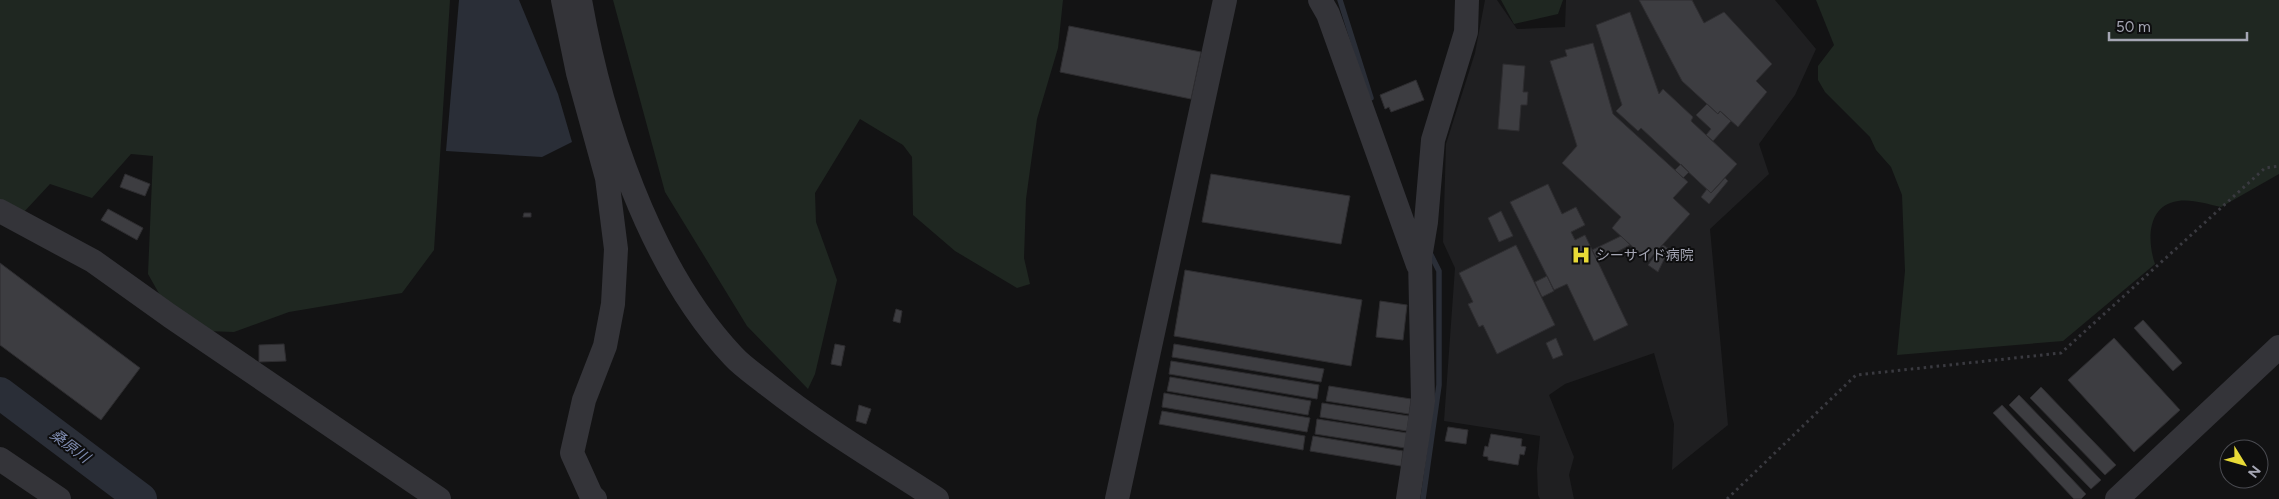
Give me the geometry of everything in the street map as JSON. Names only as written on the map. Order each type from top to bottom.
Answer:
[{"type":"street","points":[[563,0],[578,73],[607,178],[616,249],[613,304],[605,346],[584,400],[572,453],[591,495],[595,499]]},
{"type":"street","points":[[580,0],[608,116],[627,176],[663,256],[692,304],[733,357],[792,404],[937,499]]},
{"type":"street","points":[[1117,499],[1225,0]]},
{"type":"street","points":[[1320,0],[1328,14],[1421,266]]},
{"type":"street","points":[[1408,499],[1423,401],[1421,266],[1433,140],[1466,32],[1467,0]]},
{"type":"street","points":[[0,211],[92,261],[439,499]]},
{"type":"street","points":[[2117,499],[2279,347]]},
{"type":"street","points":[[0,459],[59,499]]},
{"type":"path","points":[[1727,499],[1856,375],[2061,353],[2265,168],[2279,166]]},
{"type":"shaded area","points":[[0,0],[450,0],[434,250],[402,293],[289,312],[234,332],[206,331],[161,297],[148,274],[153,156],[131,154],[92,198],[50,184],[23,213],[0,201]]},
{"type":"shaded area","points":[[459,0],[519,0],[558,94],[572,142],[542,157],[446,151]]},
{"type":"shaded area","points":[[613,0],[1063,0],[1058,48],[1037,119],[1026,199],[1024,258],[1030,284],[1017,288],[955,251],[913,215],[912,157],[903,145],[860,119],[815,193],[816,222],[837,280],[815,374],[808,389],[747,326],[665,192]]},
{"type":"shaded area","name":"シーサイド病院","points":[[1485,0],[1497,0],[1517,29],[1565,27],[1566,0],[1775,0],[1816,49],[1795,95],[1759,144],[1769,174],[1710,229],[1728,425],[1672,470],[1674,424],[1654,353],[1565,384],[1549,395],[1574,457],[1569,475],[1574,499],[1540,499],[1538,495],[1537,468],[1540,436],[1444,421],[1455,268],[1443,242],[1446,144],[1475,53]]},
{"type":"shaded area","points":[[1501,0],[1563,0],[1558,14],[1514,24]]},
{"type":"shaded area","points":[[1816,0],[2279,0],[2279,174],[2221,207],[2199,202],[2178,201],[2160,209],[2152,225],[2151,235],[2152,255],[2155,264],[2063,341],[1897,355],[1905,271],[1902,195],[1891,167],[1876,150],[1870,137],[1825,92],[1818,80],[1818,66],[1834,45]]},
{"type":"building","points":[[1639,0],[1692,0],[1704,23],[1724,12],[1772,64],[1756,81],[1767,92],[1738,127],[1720,111],[1718,114],[1682,81]]},
{"type":"building","points":[[1630,12],[1659,94],[1663,89],[1693,117],[1691,121],[1737,164],[1711,193],[1641,128],[1638,131],[1616,111],[1622,105],[1596,25]]},
{"type":"building","points":[[1069,26],[1201,52],[1191,99],[1060,72]]},
{"type":"building","points":[[1593,43],[1613,114],[1688,182],[1673,198],[1690,214],[1648,261],[1612,228],[1621,217],[1562,163],[1577,146],[1550,61],[1567,56],[1565,50]]},
{"type":"building","points":[[1503,64],[1525,66],[1523,92],[1528,92],[1527,105],[1521,105],[1519,131],[1498,129]]},
{"type":"building","points":[[1416,80],[1424,100],[1391,112],[1389,107],[1385,109],[1380,95]]},
{"type":"building","points":[[1707,104],[1718,114],[1720,111],[1731,121],[1713,141],[1706,135],[1711,129],[1696,115]]},
{"type":"building","points":[[1681,164],[1689,172],[1683,178],[1675,170]]},
{"type":"building","points":[[125,174],[150,184],[145,196],[120,187]]},
{"type":"building","points":[[1211,174],[1350,196],[1341,244],[1202,222]]},
{"type":"building","points":[[1725,178],[1728,181],[1709,204],[1701,197],[1707,189],[1711,193]]},
{"type":"building","points":[[1548,184],[1562,214],[1576,207],[1585,225],[1571,232],[1575,240],[1585,235],[1628,325],[1594,341],[1567,284],[1554,290],[1510,202]]},
{"type":"building","points":[[108,209],[143,228],[137,240],[101,220]]},
{"type":"building","points":[[1501,211],[1513,236],[1499,242],[1488,218]]},
{"type":"building","points":[[524,213],[531,213],[531,217],[523,217]]},
{"type":"building","points":[[1621,236],[1630,245],[1598,262],[1592,250]]},
{"type":"building","points":[[1516,245],[1555,325],[1497,354],[1483,325],[1479,327],[1468,304],[1473,302],[1459,273]]},
{"type":"building","points":[[1663,245],[1669,249],[1658,272],[1648,265]]},
{"type":"building","points":[[0,263],[140,368],[101,420],[0,345]]},
{"type":"building","points":[[1185,270],[1362,300],[1351,366],[1174,336]]},
{"type":"building","points":[[1547,276],[1554,291],[1542,297],[1535,282]]},
{"type":"building","points":[[1380,301],[1407,305],[1403,340],[1376,337]]},
{"type":"building","points":[[896,309],[902,311],[900,323],[893,321]]},
{"type":"building","points":[[2143,320],[2182,363],[2173,371],[2134,328]]},
{"type":"building","points":[[1556,338],[1563,355],[1553,359],[1546,343]]},
{"type":"building","points":[[2114,338],[2180,410],[2134,452],[2068,380]]},
{"type":"building","points":[[284,344],[286,361],[259,362],[259,345]]},
{"type":"building","points":[[835,344],[845,346],[841,366],[831,364]]},
{"type":"building","points":[[1174,344],[1324,369],[1321,382],[1172,357]]},
{"type":"building","points":[[1171,361],[1319,385],[1317,399],[1169,374]]},
{"type":"building","points":[[1170,377],[1311,401],[1308,415],[1167,391]]},
{"type":"building","points":[[1329,386],[1411,399],[1409,414],[1326,401]]},
{"type":"building","points":[[2041,387],[2116,465],[2105,475],[2030,398]]},
{"type":"building","points":[[1164,393],[1310,418],[1307,432],[1162,407]]},
{"type":"building","points":[[2019,395],[2101,480],[2091,489],[2009,405]]},
{"type":"building","points":[[1322,403],[1409,416],[1407,431],[1320,417]]},
{"type":"building","points":[[859,405],[871,409],[866,424],[856,421]]},
{"type":"building","points":[[2002,405],[2086,494],[2081,499],[2074,499],[1993,413]]},
{"type":"building","points":[[1162,411],[1305,436],[1303,450],[1159,424]]},
{"type":"building","points":[[1317,419],[1407,433],[1405,448],[1315,434]]},
{"type":"building","points":[[1448,427],[1468,430],[1466,444],[1445,441]]},
{"type":"building","points":[[1491,434],[1522,439],[1521,446],[1526,447],[1524,455],[1520,454],[1518,465],[1488,460],[1488,457],[1483,456],[1485,446],[1488,447]]},
{"type":"building","points":[[1313,436],[1403,451],[1401,466],[1310,451]]},
{"type":"waterway","points":[[1340,0],[1371,98]]},
{"type":"waterway","points":[[1423,499],[1439,385],[1439,271],[1429,251]]},
{"type":"waterway","name":"桑原川","points":[[0,393],[141,499]]},
{"type":"place","name":"シーサイド病院","points":[[1581,255]]}]
